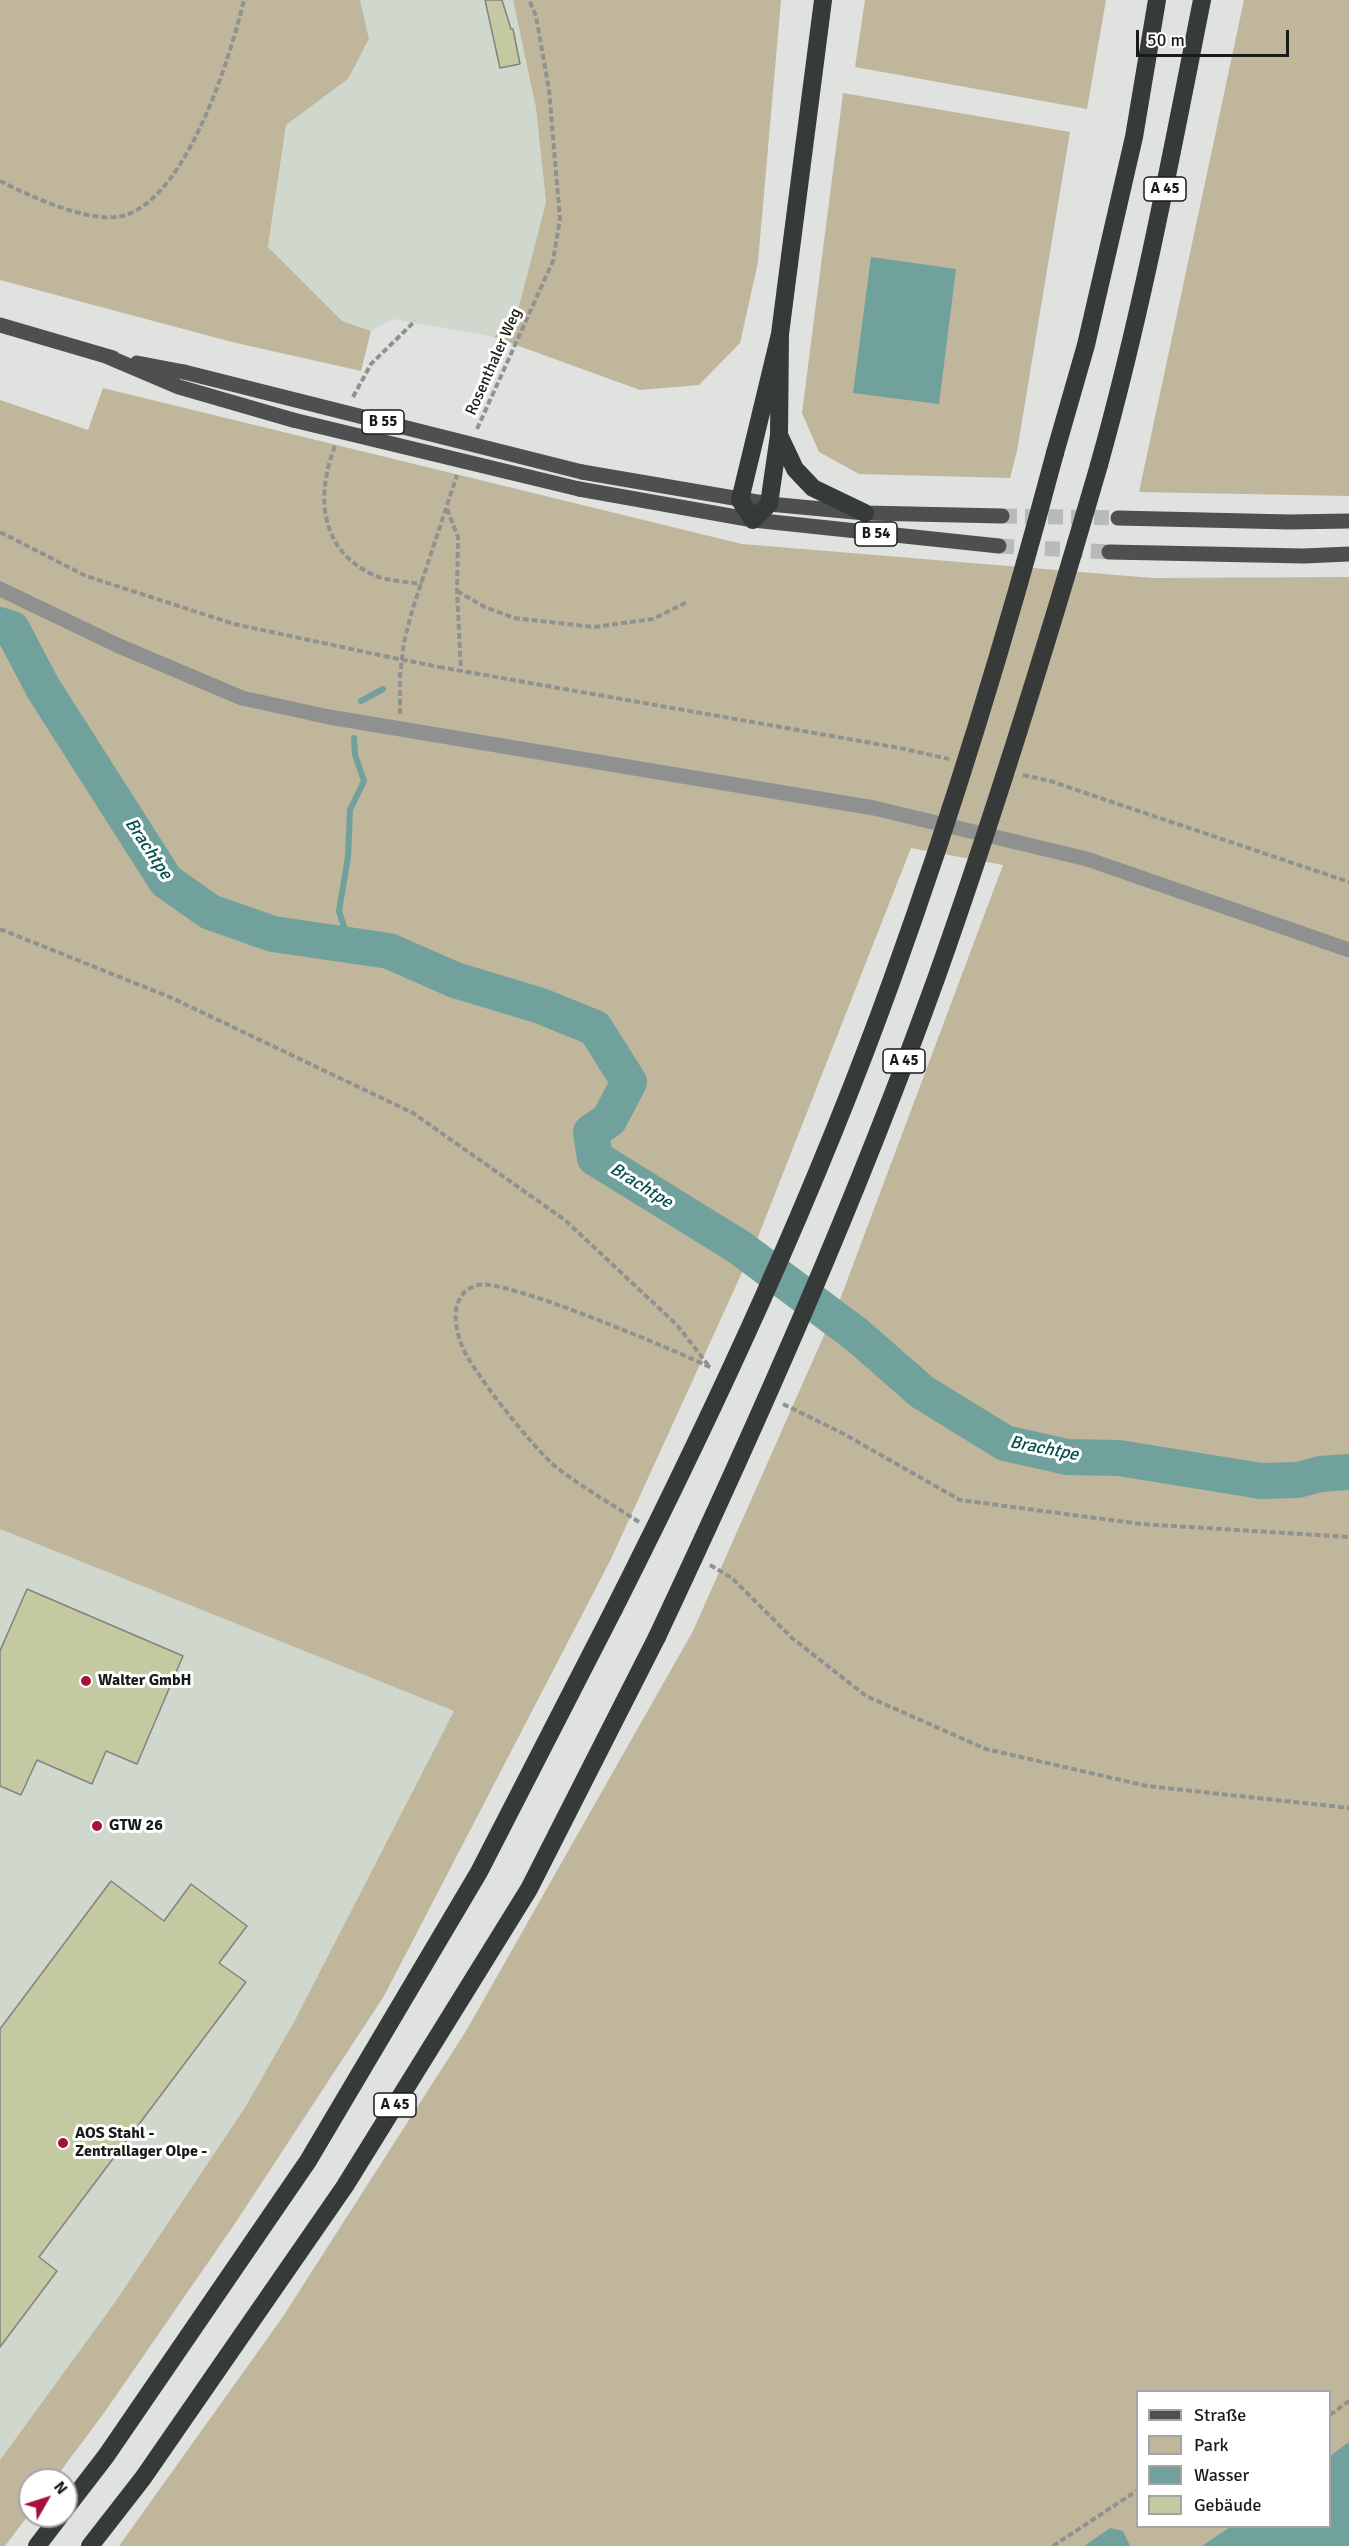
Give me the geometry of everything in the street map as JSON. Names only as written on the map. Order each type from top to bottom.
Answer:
[{"type":"highway","points":[[780,334],[779,435],[769,504],[753,520],[740,500],[780,334],[823,0]]},
{"type":"highway","name":"A 45","points":[[78,2492],[106,2456],[308,2161],[479,1872],[676,1486],[763,1298],[843,1108],[892,979],[938,849],[980,718],[1020,586],[1086,345],[1134,137],[1157,0]]},
{"type":"highway","name":"A 45","points":[[90,2546],[143,2478],[345,2186],[529,1889],[657,1637],[733,1475],[805,1311],[868,1156],[923,1011],[1002,785],[1049,637],[1126,366],[1166,185],[1202,0]]},
{"type":"highway","points":[[779,435],[795,469],[813,488],[865,513]]},
{"type":"highway","points":[[36,2546],[50,2528]]},
{"type":"main road","name":"B 55","points":[[0,325],[106,356],[184,372],[582,472],[740,500],[865,513]]},
{"type":"main road","name":"B 55","points":[[106,356],[179,387],[293,420],[579,489],[753,520]]},
{"type":"main road","name":"B 54","points":[[865,513],[1002,516]]},
{"type":"main road","points":[[1118,518],[1349,521]]},
{"type":"main road","name":"B 54","points":[[753,520],[999,546]]},
{"type":"main road","points":[[1109,552],[1304,556],[1349,554]]},
{"type":"street","points":[[0,589],[119,646],[242,698],[329,717],[874,808],[1087,859],[1349,950]]},
{"type":"path","points":[[0,181],[22,192],[88,215],[105,217],[125,215],[160,193],[194,142],[216,88],[244,0]]},
{"type":"path","name":"Rosenthaler Weg","points":[[472,439],[553,261],[560,219],[549,90],[536,16],[529,0]]},
{"type":"path","points":[[351,402],[371,364],[415,321]]},
{"type":"path","points":[[336,442],[329,462],[323,498],[328,527],[345,554],[358,566],[378,576],[422,584]]},
{"type":"path","points":[[399,729],[400,675],[404,642],[458,471]]},
{"type":"path","points":[[447,509],[458,537],[457,591],[461,672]]},
{"type":"path","points":[[0,532],[86,576],[234,624],[461,672],[888,746],[958,761]]},
{"type":"path","points":[[457,591],[485,607],[514,618],[594,627],[653,619],[687,602]]},
{"type":"path","points":[[1016,774],[1050,781],[1349,882]]},
{"type":"path","points":[[0,929],[172,998],[413,1113],[565,1220],[677,1325],[709,1366]]},
{"type":"path","points":[[640,1522],[554,1466],[519,1426],[476,1370],[460,1342],[455,1311],[459,1297],[467,1289],[481,1283],[548,1300],[719,1372]]},
{"type":"path","points":[[781,1402],[842,1433],[960,1500],[1142,1524],[1349,1537]]},
{"type":"path","points":[[701,1560],[732,1578],[792,1638],[866,1696],[986,1749],[1147,1786],[1349,1808]]},
{"type":"path","points":[[1331,2414],[1349,2401]]},
{"type":"path","points":[[1053,2546],[1136,2491]]},
{"type":"shaded area","points":[[360,0],[513,0],[536,108],[546,202],[519,306],[494,337],[393,319],[371,331],[342,322],[268,248],[286,125],[348,79],[369,39]]},
{"type":"shaded area","points":[[0,1529],[454,1711],[295,2020],[244,2109],[113,2305],[0,2460]]},
{"type":"green space","points":[[0,0],[360,0],[369,39],[348,79],[286,125],[268,247],[342,321],[371,331],[361,371],[232,342],[0,280]]},
{"type":"green space","points":[[513,0],[781,0],[758,262],[740,343],[699,385],[640,390],[494,337],[519,306],[546,202],[536,108]]},
{"type":"green space","points":[[865,0],[1106,0],[1087,109],[855,67]]},
{"type":"green space","points":[[1244,0],[1349,0],[1349,496],[1139,492]]},
{"type":"green space","points":[[843,93],[1070,132],[1017,451],[1010,478],[859,474],[819,452],[802,413]]},
{"type":"green space","points":[[103,388],[742,544],[1153,578],[1349,577],[1349,2546],[119,2546],[282,2318],[466,2031],[693,1631],[841,1297],[1003,865],[911,848],[756,1242],[611,1559],[384,1996],[236,2222],[104,2413],[63,2468],[18,2468],[19,2528],[5,2546],[0,2546],[0,2460],[113,2305],[244,2109],[295,2020],[454,1711],[0,1529],[0,400],[88,430]]},
{"type":"water","points":[[871,257],[956,269],[939,404],[853,393]]},
{"type":"water","points":[[1349,2442],[1349,2546],[1202,2546],[1229,2528],[1331,2528],[1331,2455]]},
{"type":"water","points":[[1110,2528],[1123,2531],[1130,2546],[1084,2546]]},
{"type":"building","points":[[485,0],[502,0],[511,29],[513,29],[520,64],[500,68]]},
{"type":"building","name":"Walter GmbH","points":[[27,1589],[183,1656],[137,1764],[106,1751],[92,1784],[37,1760],[21,1795],[0,1786],[0,1651]]},
{"type":"building","name":"AOS Stahl - Zentrallager Olpe -","points":[[111,1881],[164,1921],[191,1884],[247,1926],[219,1963],[246,1982],[39,2257],[57,2271],[0,2347],[0,2029]]},
{"type":"waterway","name":"Brachtpe","points":[[0,625],[12,629],[43,688],[166,881],[210,912],[273,934],[389,951],[455,980],[541,1006],[595,1028],[629,1082],[609,1120],[591,1132],[595,1158],[739,1247],[857,1335],[922,1392],[1005,1443],[1067,1457],[1119,1458],[1261,1481],[1298,1480],[1320,1474],[1349,1472]]},
{"type":"waterway","points":[[361,701],[383,689]]},
{"type":"waterway","points":[[350,946],[339,911],[348,857],[350,810],[364,781],[355,755],[354,738]]},
{"type":"tunnel","points":[[1002,516],[1118,518]]},
{"type":"tunnel","points":[[999,546],[1109,552]]},
{"type":"place","name":"Walter GmbH","points":[[86,1681]]},
{"type":"place","name":"GTW 26","points":[[97,1826]]},
{"type":"place","name":"AOS Stahl - Zentrallager Olpe -","points":[[63,2143]]}]
